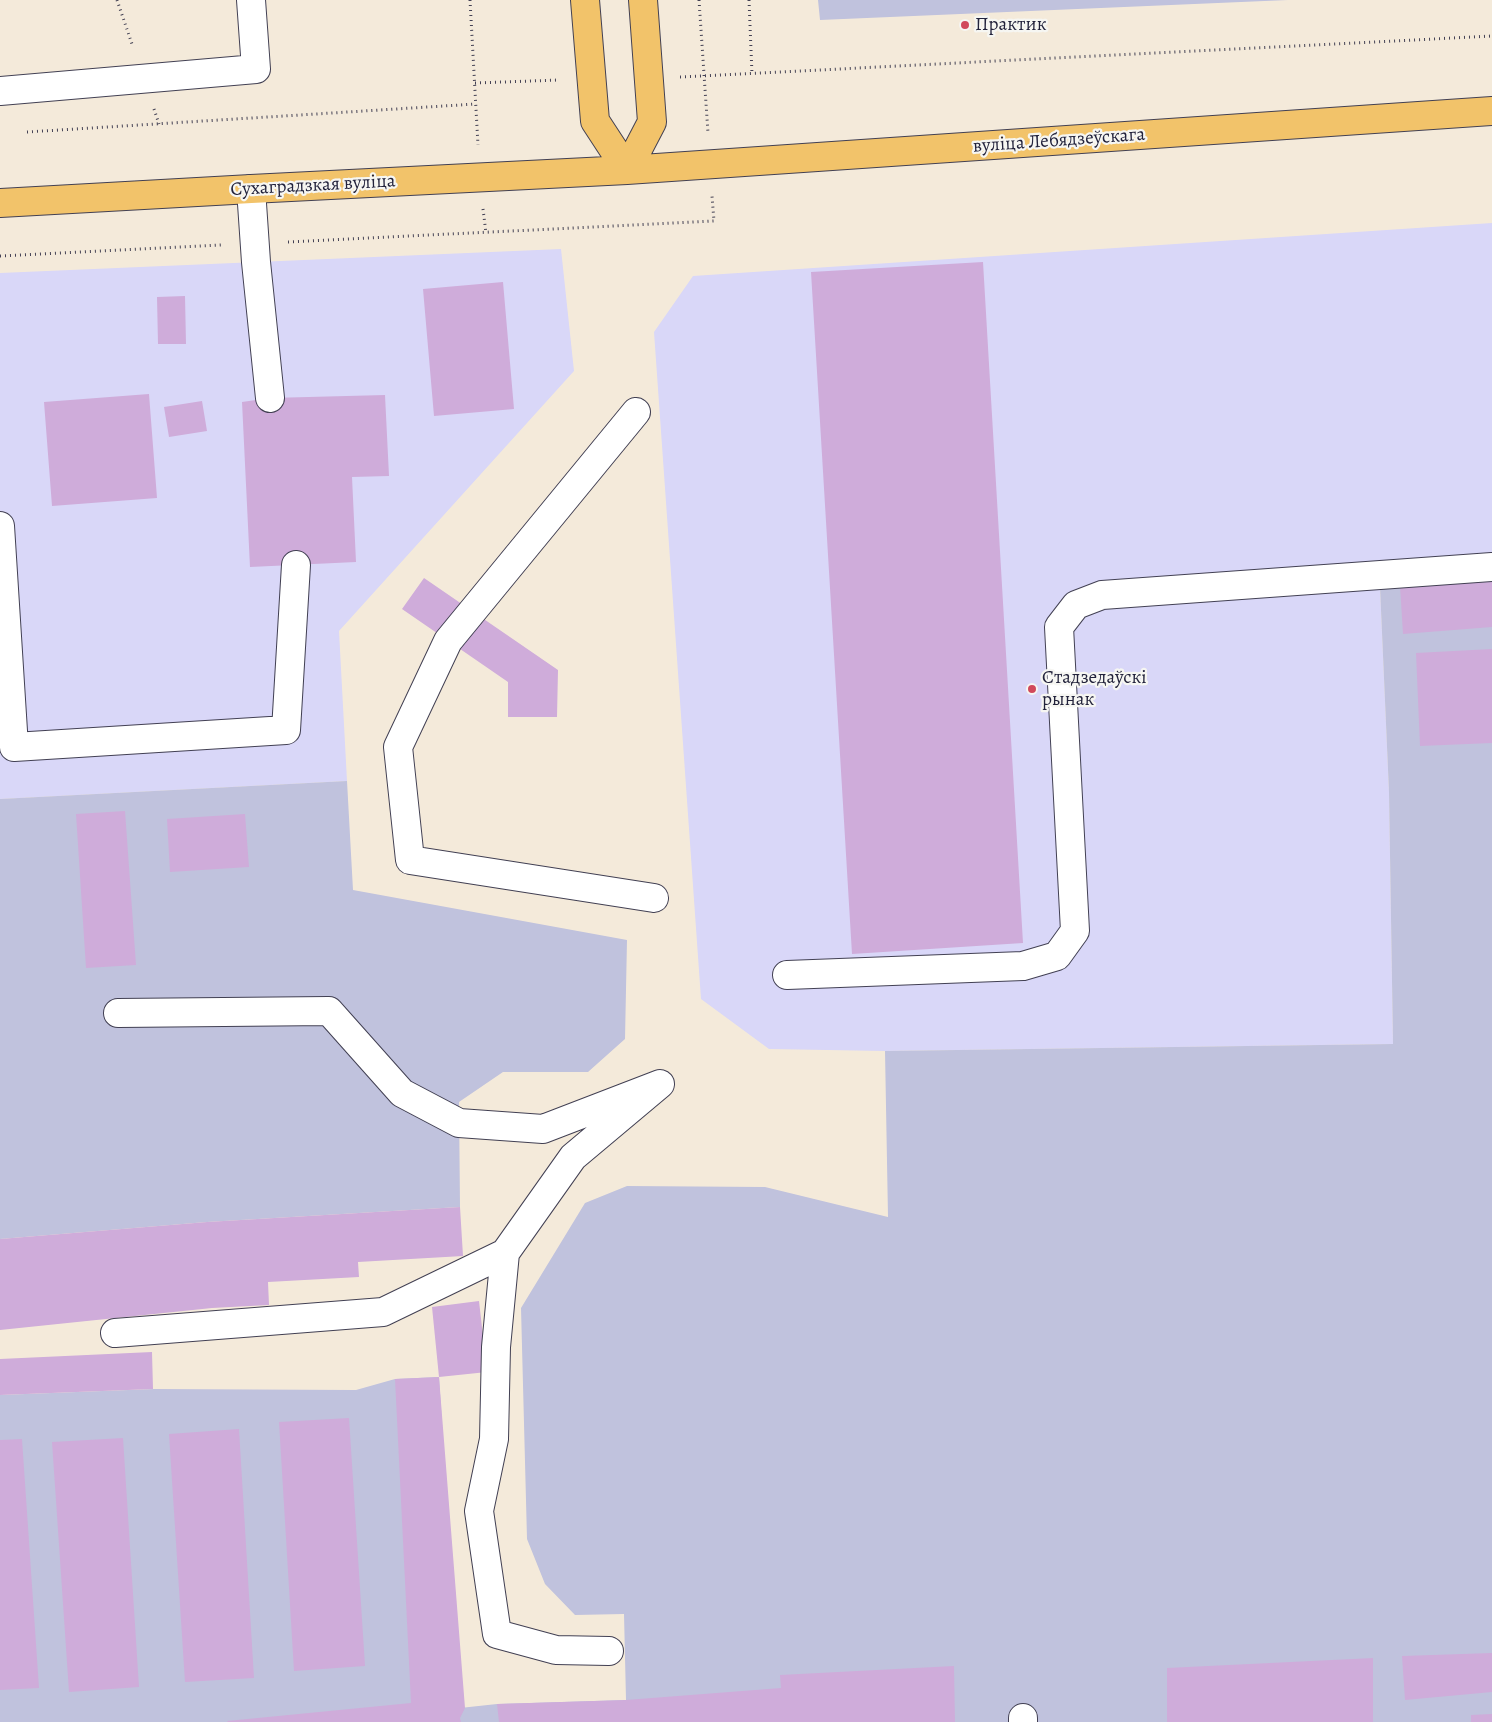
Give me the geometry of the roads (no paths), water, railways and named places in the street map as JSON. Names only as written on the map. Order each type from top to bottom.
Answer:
[{"type":"main road","points":[[585,0],[594,121],[627,170],[652,122],[643,0]]},
{"type":"main road","name":"вуліца Лебядзеўскага","points":[[627,170],[1492,111]]},
{"type":"main road","name":"Сухаградзкая вуліца","points":[[0,203],[627,170]]},
{"type":"lane","points":[[0,91],[256,69],[251,0]]},
{"type":"lane","points":[[251,189],[254,243],[270,398]]},
{"type":"lane","points":[[636,412],[448,641],[398,747],[410,860],[654,898]]},
{"type":"lane","points":[[0,526],[14,747],[286,730],[296,565]]},
{"type":"lane","points":[[787,975],[1023,966],[1057,956],[1075,931],[1059,627],[1076,605],[1102,595],[1492,567]]},
{"type":"lane","points":[[115,1333],[383,1312],[505,1253],[573,1157],[660,1084],[543,1128],[460,1123],[402,1093],[329,1011],[118,1013]]},
{"type":"lane","points":[[505,1253],[496,1347],[494,1439],[479,1511],[497,1634],[556,1650],[609,1651]]},
{"type":"place","name":"Практик","points":[[965,25]]},
{"type":"place","name":"Стадзедаўскі рынак","points":[[1032,689]]}]
